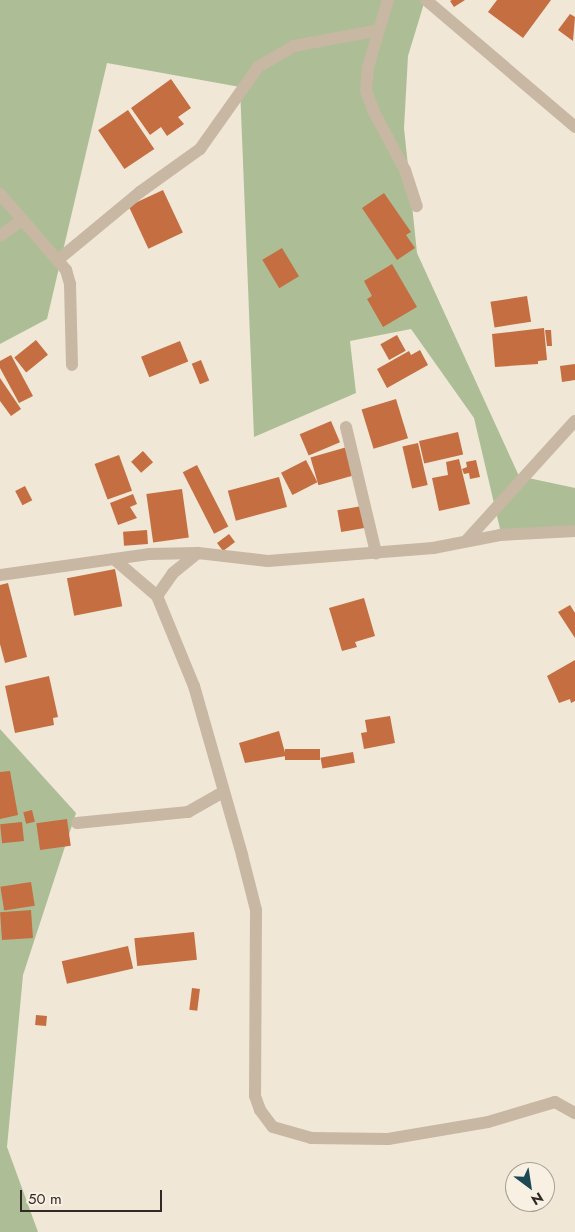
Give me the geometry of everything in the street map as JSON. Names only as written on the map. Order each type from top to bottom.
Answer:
[{"type":"street","points":[[388,0],[368,68],[366,91],[374,112],[405,170],[417,206]]},
{"type":"street","points":[[426,0],[575,127]]},
{"type":"street","points":[[59,259],[140,192],[200,150],[258,67],[294,46],[379,30]]},
{"type":"street","points":[[0,194],[59,259],[70,284],[72,365]]},
{"type":"street","points":[[0,236],[22,220]]},
{"type":"street","points":[[466,541],[575,421]]},
{"type":"street","points":[[346,427],[376,553]]},
{"type":"street","points":[[0,575],[114,559],[198,552],[268,561],[376,553],[500,535],[575,531]]},
{"type":"street","points":[[157,596],[173,573],[198,552]]},
{"type":"street","points":[[114,559],[157,596],[194,686],[256,910],[255,1096],[260,1110],[273,1127],[311,1138],[388,1139],[488,1122],[555,1102],[575,1113]]},
{"type":"street","points":[[77,823],[188,812],[223,792]]},
{"type":"green space","points":[[0,0],[425,0],[408,56],[404,128],[417,253],[519,476],[575,488],[575,526],[501,533],[474,418],[411,329],[350,341],[356,393],[254,437],[240,87],[107,63],[47,319],[0,344]]},
{"type":"green space","points":[[0,729],[76,813],[23,975],[7,1147],[38,1232],[0,1232]]},
{"type":"building","points":[[452,0],[465,0],[454,7],[450,1]]},
{"type":"building","points":[[497,0],[551,0],[523,38],[488,12]]},
{"type":"building","points":[[570,14],[575,17],[573,41],[558,30]]},
{"type":"building","points":[[171,79],[191,108],[178,117],[184,124],[167,136],[161,127],[150,135],[131,108]]},
{"type":"building","points":[[128,110],[154,149],[124,169],[98,130]]},
{"type":"building","points":[[163,190],[183,233],[148,249],[129,206]]},
{"type":"building","points":[[384,193],[411,232],[406,235],[415,248],[397,260],[362,208]]},
{"type":"building","points":[[282,248],[299,276],[279,288],[262,260]]},
{"type":"building","points":[[392,264],[417,307],[383,327],[367,299],[372,296],[364,281]]},
{"type":"building","points":[[527,296],[531,322],[495,327],[490,302]]},
{"type":"building","points":[[544,328],[547,360],[538,361],[538,364],[495,367],[492,334]]},
{"type":"building","points":[[545,330],[551,330],[552,346],[547,346]]},
{"type":"building","points":[[397,335],[406,351],[389,360],[380,344]]},
{"type":"building","points":[[36,340],[48,355],[26,372],[14,358]]},
{"type":"building","points":[[180,341],[188,361],[149,377],[141,357]]},
{"type":"building","points":[[420,350],[428,365],[387,388],[377,369],[409,351],[411,355]]},
{"type":"building","points":[[11,355],[33,396],[19,403],[0,368],[0,361]]},
{"type":"building","points":[[201,360],[209,380],[200,384],[192,364]]},
{"type":"building","points":[[575,364],[575,380],[562,382],[560,366]]},
{"type":"building","points":[[0,378],[21,409],[11,416],[0,401]]},
{"type":"building","points":[[396,399],[408,438],[374,449],[362,410]]},
{"type":"building","points":[[331,421],[340,442],[309,455],[300,434]]},
{"type":"building","points":[[458,432],[463,454],[424,463],[419,441]]},
{"type":"building","points":[[418,443],[428,485],[412,488],[402,447]]},
{"type":"building","points":[[347,447],[355,475],[318,485],[310,457]]},
{"type":"building","points":[[143,451],[153,462],[141,473],[131,462]]},
{"type":"building","points":[[119,455],[132,491],[108,500],[95,464]]},
{"type":"building","points":[[459,459],[470,504],[439,511],[432,478],[448,475],[446,462]]},
{"type":"building","points":[[306,460],[317,482],[292,495],[281,473]]},
{"type":"building","points":[[476,460],[480,477],[470,479],[469,473],[464,474],[462,469],[467,467],[466,462]]},
{"type":"building","points":[[197,465],[228,526],[214,534],[183,472]]},
{"type":"building","points":[[279,477],[287,507],[236,521],[228,491]]},
{"type":"building","points":[[25,486],[32,500],[22,505],[15,491]]},
{"type":"building","points":[[182,489],[189,538],[153,543],[146,494]]},
{"type":"building","points":[[133,494],[137,504],[130,507],[137,518],[118,525],[110,503]]},
{"type":"building","points":[[362,506],[366,528],[341,532],[337,510]]},
{"type":"building","points":[[147,530],[148,544],[124,546],[123,532]]},
{"type":"building","points":[[229,534],[235,542],[223,551],[217,543]]},
{"type":"building","points":[[115,569],[122,606],[74,616],[67,578]]},
{"type":"building","points":[[8,583],[27,657],[5,663],[0,644],[0,585]]},
{"type":"building","points":[[364,598],[375,636],[355,642],[357,647],[342,651],[329,608]]},
{"type":"building","points":[[570,605],[575,613],[575,638],[558,612]]},
{"type":"building","points":[[575,660],[575,701],[571,703],[570,699],[559,703],[547,676]]},
{"type":"building","points":[[49,676],[58,717],[53,718],[54,725],[15,733],[5,686]]},
{"type":"building","points":[[390,716],[395,743],[364,749],[361,733],[367,732],[365,720]]},
{"type":"building","points":[[279,731],[286,756],[245,763],[239,743]]},
{"type":"building","points":[[285,749],[320,749],[320,760],[285,760]]},
{"type":"building","points":[[353,752],[355,763],[322,769],[321,758]]},
{"type":"building","points":[[10,771],[18,815],[0,819],[0,772]]},
{"type":"building","points":[[32,810],[35,822],[26,824],[23,812]]},
{"type":"building","points":[[67,819],[71,846],[40,850],[36,823]]},
{"type":"building","points":[[22,822],[24,841],[2,843],[0,824]]},
{"type":"building","points":[[31,882],[35,906],[4,911],[0,887]]},
{"type":"building","points":[[31,910],[33,938],[2,940],[0,912]]},
{"type":"building","points":[[194,932],[197,960],[137,966],[134,938]]},
{"type":"building","points":[[128,946],[133,968],[67,984],[62,961]]},
{"type":"building","points":[[192,988],[200,989],[197,1011],[189,1010]]},
{"type":"building","points":[[36,1015],[47,1016],[46,1026],[35,1025]]}]
